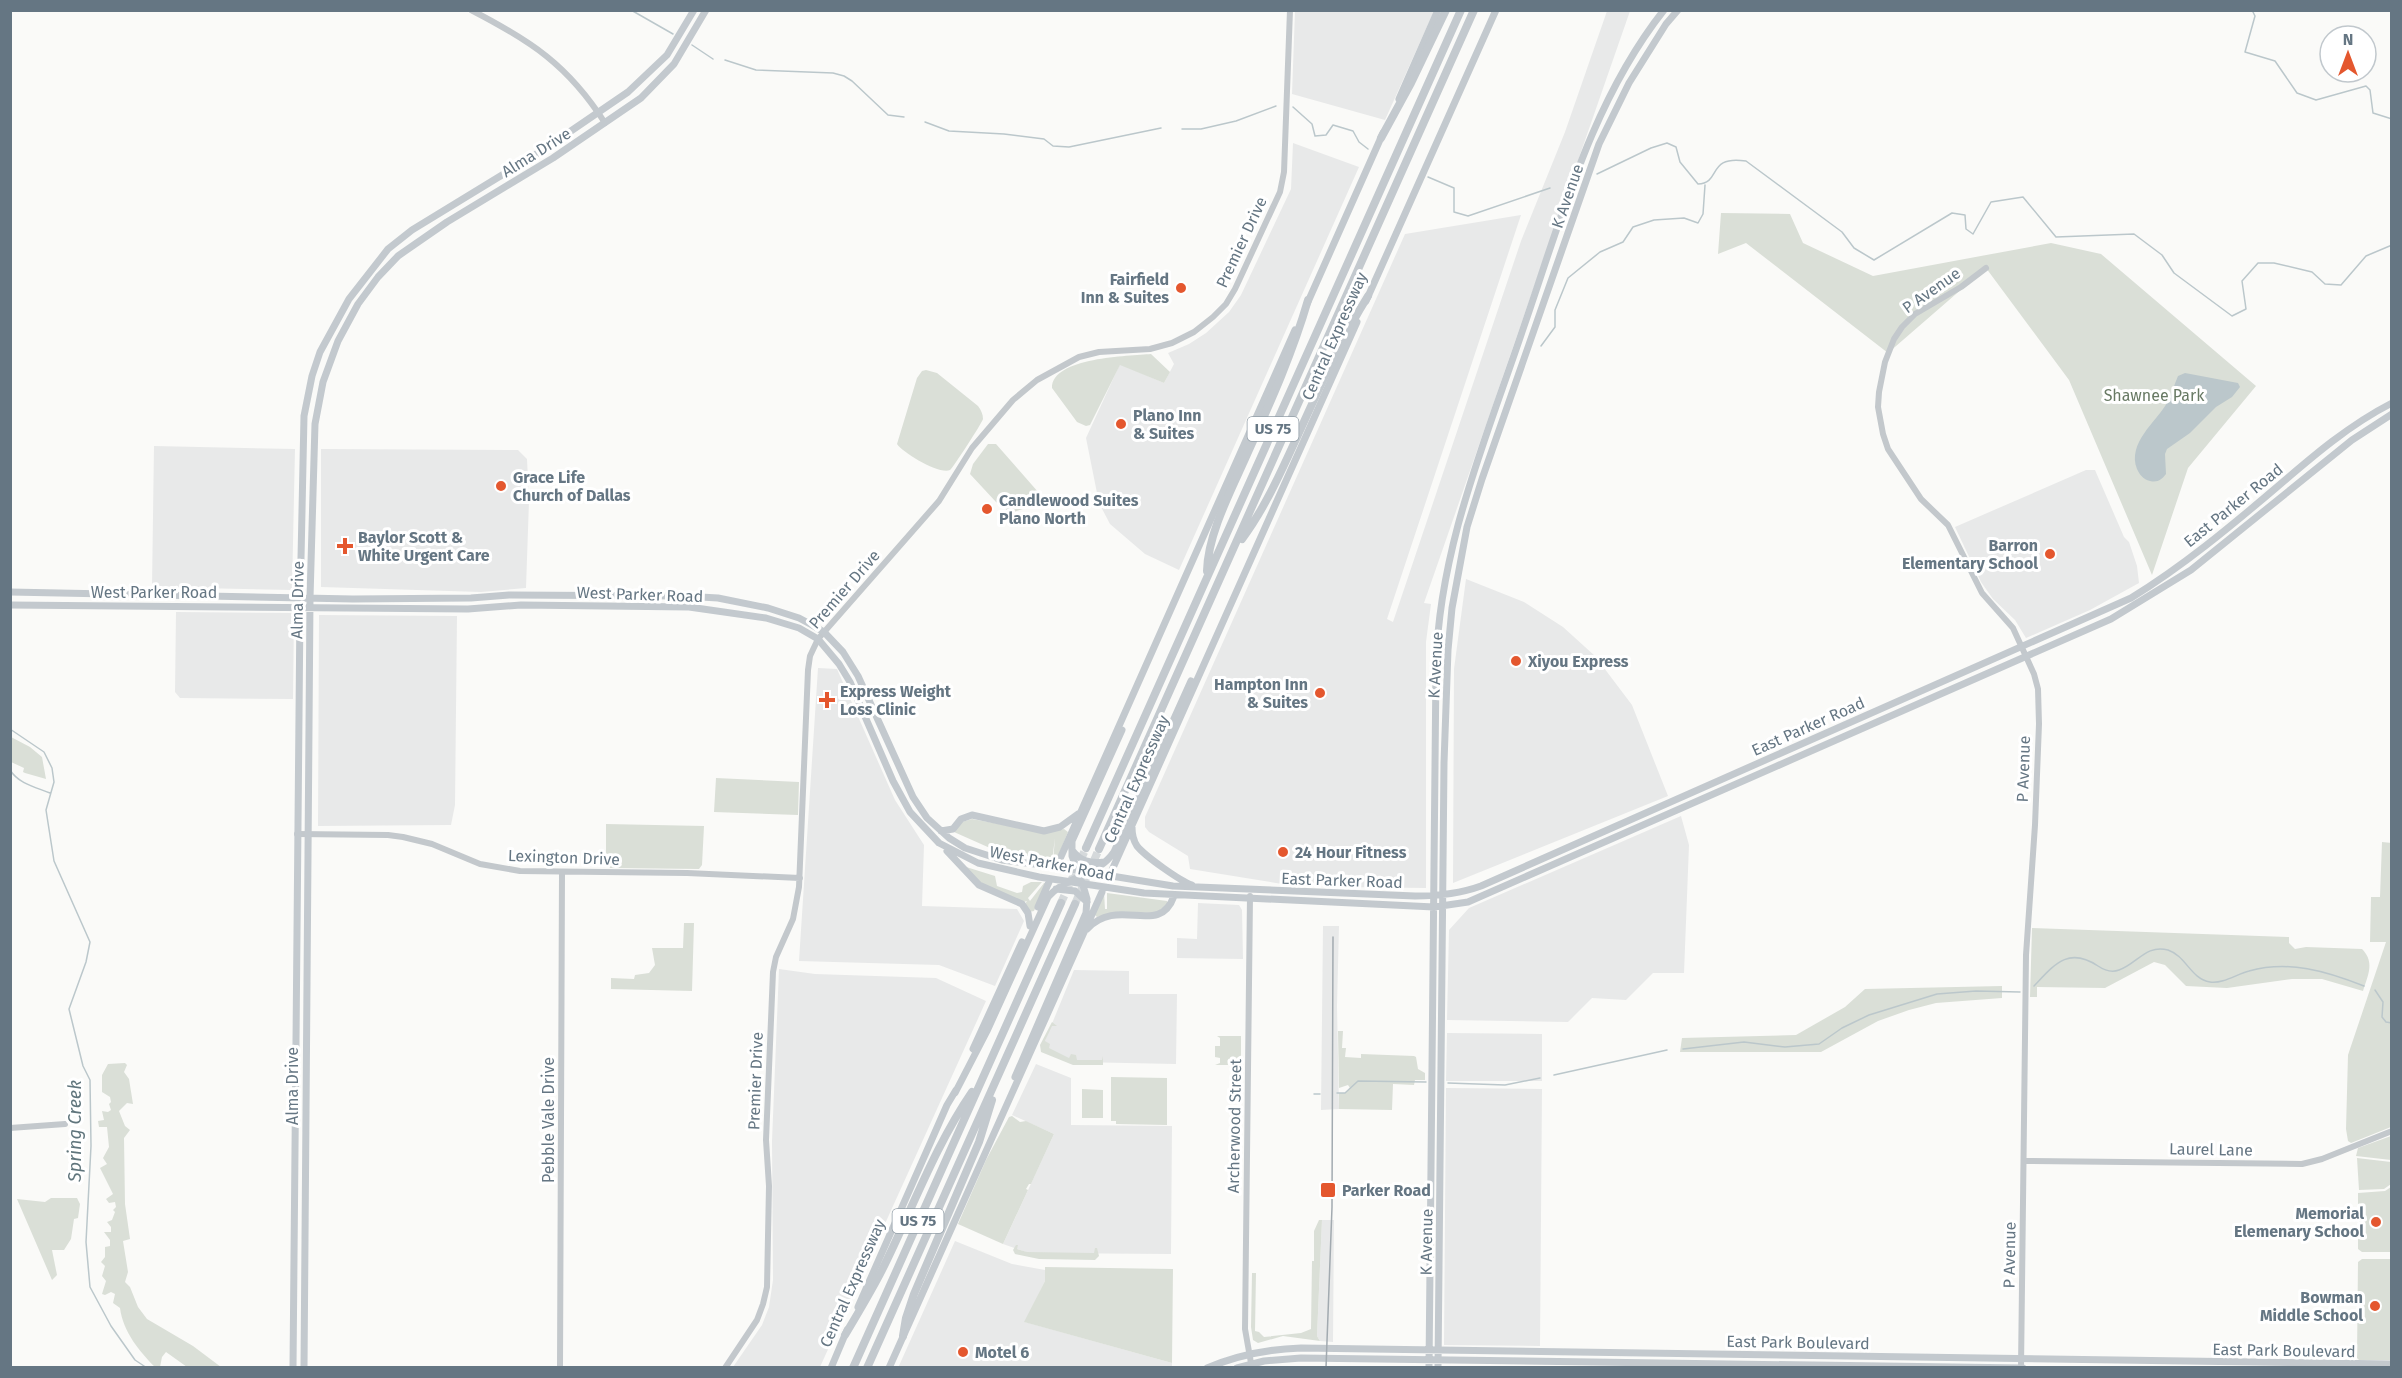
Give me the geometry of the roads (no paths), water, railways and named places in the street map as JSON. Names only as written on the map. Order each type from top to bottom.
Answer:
[{"type":"highway","points":[[1381,138],[1411,84],[1446,10]]},
{"type":"highway","name":"Central Expressway","points":[[1086,848],[1461,10]]},
{"type":"highway","name":"Central Expressway","points":[[1099,849],[1474,10]]},
{"type":"highway","points":[[1233,551],[1255,522],[1335,352],[1368,296]]},
{"type":"highway","points":[[1207,576],[1208,552],[1231,491],[1285,368],[1308,300]]},
{"type":"highway","name":"US 75","points":[[853,1368],[1061,903]]},
{"type":"highway","name":"US 75","points":[[867,1368],[1075,904]]},
{"type":"highway","points":[[845,1335],[880,1275],[929,1165],[954,1119],[984,1074]]},
{"type":"highway","points":[[903,1336],[906,1318],[916,1288],[979,1142],[998,1076]]},
{"type":"main road","name":"Alma Drive","points":[[293,1368],[300,597],[304,416],[312,376],[320,352],[349,299],[388,249],[412,230],[546,148],[628,92],[654,69],[672,46],[694,10]]},
{"type":"main road","name":"Alma Drive","points":[[304,1368],[310,598],[315,416],[323,382],[338,341],[358,304],[378,277],[398,256],[641,98],[661,80],[679,56],[706,10]]},
{"type":"main road","points":[[1059,861],[1438,10]]},
{"type":"main road","name":"Central Expressway","points":[[1112,870],[1496,10]]},
{"type":"main road","name":"K Avenue","points":[[1438,1364],[1442,1096],[1438,907],[1434,896],[1436,666],[1443,592],[1458,522],[1472,476],[1592,135],[1624,71],[1664,10]]},
{"type":"main road","name":"K Avenue","points":[[1429,1364],[1432,1096],[1438,907],[1443,895],[1444,763],[1452,608],[1467,527],[1482,479],[1599,144],[1618,102],[1666,24],[1678,10]]},
{"type":"main road","points":[[1566,204],[1577,208]]},
{"type":"main road","name":"East Parker Road","points":[[1173,886],[1434,896],[1471,890],[2131,598],[2152,586],[2222,534],[2356,423],[2391,404]]},
{"type":"main road","name":"East Parker Road","points":[[1174,896],[1438,907],[1468,902],[2111,619],[2172,583],[2232,539],[2352,440],[2391,414]]},
{"type":"main road","points":[[302,505],[314,506]]},
{"type":"main road","name":"West Parker Road","points":[[10,592],[392,599],[522,595],[690,596],[718,598],[768,608],[799,618],[824,632],[850,662],[902,777],[920,808],[941,831],[965,848],[983,855],[1174,896]]},
{"type":"main road","points":[[161,594],[162,607]]},
{"type":"main road","points":[[521,605],[522,595]]},
{"type":"main road","points":[[224,596],[224,606]]},
{"type":"main road","points":[[449,609],[450,598]]},
{"type":"main road","points":[[391,608],[392,599]]},
{"type":"main road","name":"West Parker Road","points":[[10,605],[449,609],[521,605],[689,607],[766,618],[799,628],[818,639],[845,673],[893,781],[910,812],[939,843],[978,862],[1069,882],[1090,872],[1173,886]]},
{"type":"main road","points":[[766,618],[768,608]]},
{"type":"main road","points":[[1090,872],[1114,852],[1177,711],[1225,615]]},
{"type":"main road","points":[[1002,1116],[1001,1108],[1084,916],[1087,902],[1072,850],[1073,839],[1138,692],[1150,658]]},
{"type":"main road","points":[[1436,666],[1448,666]]},
{"type":"main road","points":[[299,681],[309,681]]},
{"type":"main road","points":[[870,727],[879,722]]},
{"type":"main road","points":[[1770,757],[1774,766]]},
{"type":"main road","points":[[1436,763],[1444,763]]},
{"type":"main road","points":[[893,781],[902,777]]},
{"type":"main road","points":[[941,831],[953,829],[961,819],[972,815],[1044,831],[1060,827],[1080,812]]},
{"type":"main road","points":[[1625,821],[1629,831]]},
{"type":"main road","points":[[1133,822],[1132,834],[1139,848],[1185,883],[1198,888]]},
{"type":"main road","points":[[939,843],[979,885],[1022,904],[1028,913],[1030,926]]},
{"type":"main road","points":[[1567,847],[1571,856]]},
{"type":"main road","points":[[1072,850],[1082,860],[1095,863],[1106,861]]},
{"type":"main road","points":[[1510,872],[1514,882]]},
{"type":"main road","name":"Central Expressway","points":[[831,1368],[1049,882]]},
{"type":"main road","points":[[955,1093],[995,1014],[1043,908],[1056,889],[1069,882]]},
{"type":"main road","points":[[1056,889],[1076,891],[1087,902]]},
{"type":"main road","points":[[889,1368],[1102,892]]},
{"type":"main road","points":[[1312,903],[1313,892]]},
{"type":"main road","points":[[1084,933],[1098,920],[1111,915],[1161,915],[1168,909],[1174,896]]},
{"type":"main road","points":[[1432,1096],[1442,1096]]},
{"type":"main road","points":[[1431,1159],[1441,1160]]},
{"type":"main road","points":[[1431,1234],[1440,1234]]},
{"type":"main road","name":"East Park Boulevard","points":[[1207,1368],[1249,1354],[1289,1348],[2021,1366]]},
{"type":"main road","points":[[1373,1349],[1374,1359]]},
{"type":"main road","name":"East Park Boulevard","points":[[1237,1368],[1289,1358],[1374,1359],[1429,1364],[2021,1366],[2391,1364]]},
{"type":"street","points":[[471,10],[513,32],[551,58],[584,92],[605,123]]},
{"type":"street","name":"Premier Drive","points":[[725,1368],[757,1320],[766,1295],[769,1186],[766,1140],[773,972],[776,957],[793,919],[800,878],[809,661],[818,639],[939,501],[972,448],[996,419],[1013,400],[1037,380],[1079,357],[1099,352],[1150,349],[1172,343],[1194,332],[1226,304],[1280,192],[1284,172],[1290,10]]},
{"type":"street","name":"P Avenue","points":[[1986,267],[1962,286],[1915,314],[1902,327],[1894,339],[1884,368],[1878,407],[1883,434],[1898,465],[1921,499],[1948,525],[1982,593],[2013,628],[2036,680],[2039,711],[2027,941],[2021,1366]]},
{"type":"street","name":"Lexington Drive","points":[[297,834],[403,837],[432,844],[470,860],[500,868],[562,872],[687,873],[800,878]]},
{"type":"street","name":"Pebble Vale Drive","points":[[560,1368],[562,872]]},
{"type":"street","name":"Archerwood Street","points":[[1250,889],[1245,1324],[1251,1364]]},
{"type":"street","points":[[10,1128],[65,1124]]},
{"type":"street","name":"Laurel Lane","points":[[2024,1161],[2302,1164],[2322,1159],[2391,1131]]},
{"type":"waterway","points":[[631,10],[673,34]]},
{"type":"waterway","points":[[2252,10],[2255,16],[2245,52],[2275,61],[2297,93],[2316,100],[2366,86],[2370,90],[2373,113],[2392,119]]},
{"type":"waterway","points":[[692,45],[713,59]]},
{"type":"waterway","points":[[725,60],[756,70],[833,73],[844,76],[888,115],[904,117]]},
{"type":"waterway","points":[[1182,129],[1201,129],[1236,121],[1276,106]]},
{"type":"waterway","points":[[1293,107],[1312,124],[1315,136],[1326,135],[1333,125],[1353,131],[1359,142],[1368,149]]},
{"type":"waterway","points":[[925,122],[949,131],[1044,139],[1053,146],[1069,147],[1161,128]]},
{"type":"waterway","points":[[1597,174],[1651,148],[1667,143],[1676,147],[1680,162],[1698,184],[1710,179],[1725,162],[1746,161],[1842,232],[1854,248],[1874,260],[1952,213],[1965,215],[1966,229],[1973,234],[1991,202],[2023,197],[2056,237],[2134,234],[2162,255],[2174,273],[2232,316],[2246,309],[2242,281],[2258,263],[2274,263],[2312,272],[2325,284],[2341,285],[2366,256],[2392,245]]},
{"type":"waterway","points":[[1428,177],[1454,188],[1454,212],[1468,216],[1550,188]]},
{"type":"waterway","points":[[1541,346],[1555,327],[1555,310],[1568,278],[1600,252],[1623,242],[1633,227],[1654,220],[1684,218],[1698,223],[1703,214],[1705,185]]},
{"type":"waterway","name":"Spring Creek","points":[[10,729],[44,752],[52,768],[54,782],[46,810],[54,861],[90,942],[86,962],[69,1009],[83,1066],[90,1080],[91,1146],[86,1242],[90,1287],[111,1326],[135,1360],[147,1368]]},
{"type":"waterway","points":[[10,770],[23,782],[50,793]]},
{"type":"waterway","points":[[2034,986],[2055,965],[2070,958],[2087,960],[2105,970],[2113,971],[2125,967],[2148,952],[2160,949],[2174,953],[2198,977],[2210,982],[2220,982],[2244,972],[2264,968],[2293,967],[2336,976],[2364,986]]},
{"type":"waterway","points":[[2375,990],[2383,1002],[2382,1017],[2386,1022],[2392,1023]]},
{"type":"waterway","points":[[1683,1049],[1744,1042],[1785,1047],[1819,1044],[1842,1028],[1869,1015],[1937,994],[1976,991],[2020,992]]},
{"type":"waterway","points":[[1554,1075],[1667,1050]]},
{"type":"waterway","points":[[1448,1083],[1505,1085],[1540,1078]]},
{"type":"waterway","points":[[1337,1093],[1345,1093],[1358,1081],[1426,1082]]},
{"type":"waterway","points":[[1314,1094],[1320,1094]]},
{"type":"tunnel","points":[[1061,903],[1086,848]]},
{"type":"tunnel","points":[[1075,904],[1099,849]]},
{"type":"tram line","points":[[1326,1368],[1332,1207],[1333,937]]},
{"type":"place","name":"Fairfield Inn & Suites","points":[[1181,288]]},
{"type":"place","name":"Plano Inn & Suites","points":[[1121,424]]},
{"type":"place","name":"Grace Life Church of Dallas","points":[[501,486]]},
{"type":"place","name":"Candlewood Suites Plano North","points":[[987,509]]},
{"type":"place","name":"Baylor Scott & White Urgent Care","points":[[345,546]]},
{"type":"place","name":"Barron Elementary School","points":[[2050,554]]},
{"type":"place","name":"Xiyou Express","points":[[1516,661]]},
{"type":"place","name":"Hampton Inn & Suites","points":[[1320,693]]},
{"type":"place","name":"Express Weight Loss Clinic","points":[[827,700]]},
{"type":"place","name":"24 Hour Fitness","points":[[1283,852]]},
{"type":"place","name":"Parker Road","points":[[1328,1190]]},
{"type":"place","name":"Memorial Elemenary School","points":[[2376,1222]]},
{"type":"place","name":"Bowman Middle School","points":[[2375,1306]]},
{"type":"place","name":"Motel 6","points":[[963,1352]]},
{"type":"park label","name":"Shawnee Park","points":[[2154,395]]}]
